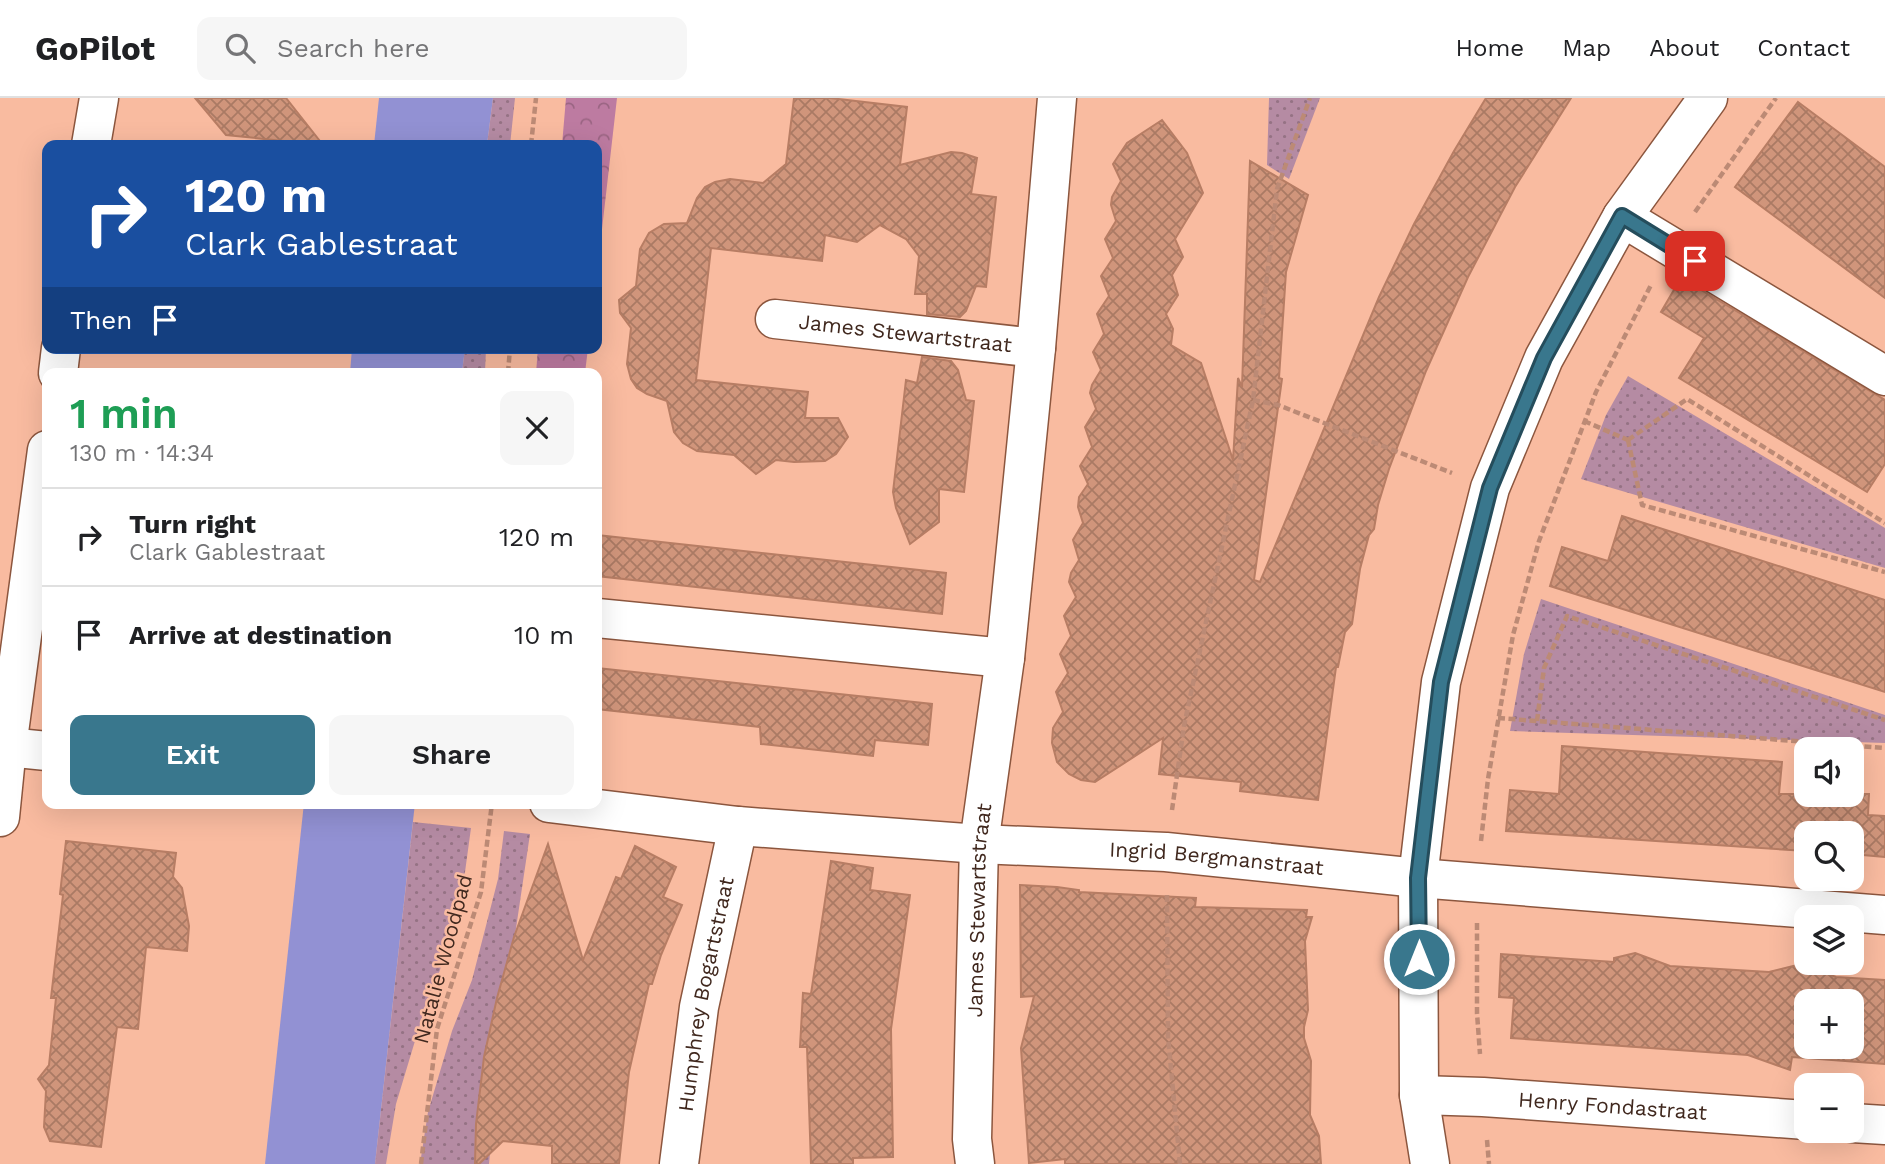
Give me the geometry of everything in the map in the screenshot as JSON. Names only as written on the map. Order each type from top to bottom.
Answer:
[{"type":"street","points":[[92,140],[99,98]]},
{"type":"street","name":"James Stewartstraat","points":[[975,1164],[972,1139],[979,844],[1005,658],[1036,348],[1057,98]]},
{"type":"street","points":[[1430,1164],[1419,1095],[1418,878],[1441,682],[1490,488],[1544,358],[1622,216],[1708,98]]},
{"type":"street","points":[[1622,216],[1885,376]]},
{"type":"street","name":"James Stewartstraat","points":[[775,319],[1036,348]]},
{"type":"street","points":[[0,817],[42,487]]},
{"type":"street","points":[[602,618],[1005,658]]},
{"type":"street","points":[[7,747],[42,750]]},
{"type":"street","name":"Ingrid Bergmanstraat","points":[[598,809],[738,826],[979,844],[1166,852],[1418,878],[1885,915]]},
{"type":"street","name":"Humphrey Bogartstraat","points":[[679,1164],[699,1007],[738,826]]},
{"type":"street","name":"Henry Fondastraat","points":[[1419,1095],[1483,1097],[1794,1119]]},
{"type":"street","points":[[1864,1124],[1885,1125]]},
{"type":"path","points":[[532,140],[536,98]]},
{"type":"path","points":[[1180,1164],[1168,1037],[1166,852],[1184,726],[1253,400],[1277,189],[1310,98]]},
{"type":"path","points":[[1489,1164],[1477,1013],[1477,882],[1488,779],[1513,635],[1539,541],[1596,392],[1672,247],[1776,98]]},
{"type":"path","points":[[1628,440],[1687,399],[1885,523]]},
{"type":"path","points":[[1253,400],[1279,405],[1490,488]]},
{"type":"path","points":[[1584,421],[1628,440]]},
{"type":"path","points":[[1628,440],[1642,505],[1885,572]]},
{"type":"path","points":[[1538,721],[1544,668],[1567,616],[1885,720]]},
{"type":"path","points":[[1498,718],[1885,748]]},
{"type":"path","name":"Natalie Woodpad","points":[[421,1164],[437,1028],[481,892],[491,809]]},
{"type":"shaded area","points":[[493,98],[515,98],[511,140],[488,140]]},
{"type":"shaded area","points":[[1269,98],[1320,98],[1289,179],[1267,165]]},
{"type":"shaded area","points":[[464,354],[486,354],[485,368],[463,368]]},
{"type":"shaded area","points":[[1628,376],[1885,528],[1885,568],[1581,479],[1606,415]]},
{"type":"shaded area","points":[[1541,599],[1885,715],[1885,743],[1864,742],[1864,737],[1794,737],[1794,740],[1510,731],[1524,654]]},
{"type":"shaded area","points":[[413,822],[471,828],[465,872],[440,970],[421,1021],[396,1104],[386,1164],[375,1164]]},
{"type":"shaded area","points":[[504,831],[530,834],[503,1016],[489,1164],[420,1164],[428,1112],[452,1031],[472,980],[498,879]]},
{"type":"green space","points":[[566,98],[617,98],[602,229],[602,140],[562,140]]},
{"type":"green space","points":[[538,354],[587,354],[586,368],[536,368]]},
{"type":"water","points":[[379,98],[493,98],[488,140],[375,140]]},
{"type":"water","points":[[352,354],[464,354],[463,368],[350,368]]},
{"type":"water","points":[[303,809],[414,809],[375,1164],[265,1164]]},
{"type":"building","points":[[195,98],[286,98],[319,140],[274,140],[226,135]]},
{"type":"building","points":[[794,98],[830,98],[907,107],[900,165],[951,152],[977,158],[971,194],[996,197],[986,287],[976,286],[966,311],[960,317],[927,314],[927,294],[915,294],[919,256],[906,239],[880,225],[857,242],[825,235],[822,261],[711,248],[696,380],[808,392],[805,418],[838,418],[848,437],[836,454],[825,461],[776,460],[756,474],[734,455],[697,451],[683,443],[674,432],[667,401],[637,388],[627,364],[631,328],[620,313],[619,300],[636,286],[640,249],[649,233],[664,224],[687,223],[697,198],[705,187],[730,179],[763,183],[786,164]]},
{"type":"building","points":[[1486,98],[1571,98],[1515,187],[1468,277],[1426,371],[1389,469],[1374,529],[1369,535],[1360,569],[1352,624],[1345,632],[1336,667],[1318,800],[1240,791],[1241,782],[1159,774],[1163,738],[1095,782],[1081,780],[1069,774],[1057,762],[1052,743],[1053,728],[1063,712],[1056,692],[1068,673],[1060,654],[1071,636],[1064,616],[1076,597],[1069,582],[1079,560],[1073,540],[1083,523],[1078,507],[1079,497],[1088,484],[1080,466],[1092,447],[1085,427],[1096,409],[1090,393],[1101,370],[1093,352],[1104,334],[1097,314],[1109,296],[1101,276],[1113,258],[1105,239],[1116,221],[1111,205],[1112,197],[1121,181],[1113,164],[1127,143],[1162,120],[1187,153],[1203,193],[1175,239],[1183,257],[1172,275],[1178,295],[1166,314],[1173,329],[1171,345],[1201,363],[1233,460],[1238,378],[1242,387],[1250,161],[1308,195],[1286,272],[1279,378],[1282,379],[1254,580],[1260,582],[1379,297],[1414,224]]},
{"type":"building","points":[[1798,102],[1885,167],[1885,298],[1735,187]]},
{"type":"building","points":[[1681,278],[1885,400],[1885,464],[1867,492],[1679,378],[1704,338],[1661,312]]},
{"type":"building","points":[[922,357],[951,361],[958,370],[966,400],[974,401],[964,492],[939,489],[939,522],[910,544],[896,508],[893,492],[906,380],[917,383]]},
{"type":"building","points":[[1622,516],[1885,600],[1885,692],[1550,586],[1562,547],[1608,561]]},
{"type":"building","points":[[602,536],[946,573],[942,614],[602,577]]},
{"type":"building","points":[[602,669],[932,704],[928,745],[875,740],[873,756],[761,744],[760,727],[602,710]]},
{"type":"building","points":[[1562,746],[1782,762],[1779,794],[1794,794],[1794,807],[1864,807],[1864,794],[1869,794],[1868,815],[1885,816],[1885,857],[1864,855],[1864,821],[1794,821],[1794,850],[1506,831],[1510,790],[1559,794]]},
{"type":"building","points":[[66,841],[176,853],[173,877],[182,888],[189,926],[187,951],[146,947],[138,1029],[117,1027],[101,1147],[50,1141],[44,1127],[46,1091],[38,1079],[49,1065],[56,998],[51,998],[63,895],[60,894]]},
{"type":"building","points":[[548,844],[583,960],[616,877],[621,879],[635,846],[676,867],[663,897],[682,905],[652,984],[649,984],[629,1072],[619,1164],[552,1164],[552,1146],[503,1141],[479,1164],[475,1164],[476,1124],[484,1057],[497,998],[514,937]]},
{"type":"building","points":[[831,861],[873,868],[870,890],[910,895],[891,1029],[893,1157],[853,1158],[853,1164],[811,1164],[807,1047],[800,1047],[803,993],[811,994]]},
{"type":"building","points":[[1020,885],[1057,887],[1079,892],[1196,898],[1195,907],[1307,910],[1306,917],[1312,917],[1305,941],[1308,1010],[1304,1038],[1311,1061],[1310,1115],[1319,1136],[1321,1164],[1065,1164],[1065,1159],[1029,1163],[1021,1048],[1034,996],[1021,997]]},
{"type":"building","points":[[1635,953],[1670,966],[1769,972],[1794,966],[1794,975],[1885,980],[1885,1064],[1819,1059],[1864,1059],[1864,989],[1794,989],[1794,1057],[1790,1070],[1748,1055],[1511,1038],[1514,998],[1499,997],[1501,954],[1614,962],[1614,958]]},
{"type":"route","points":[[1419,959],[1418,878],[1441,682],[1490,488],[1544,358],[1622,216],[1695,261]]}]
